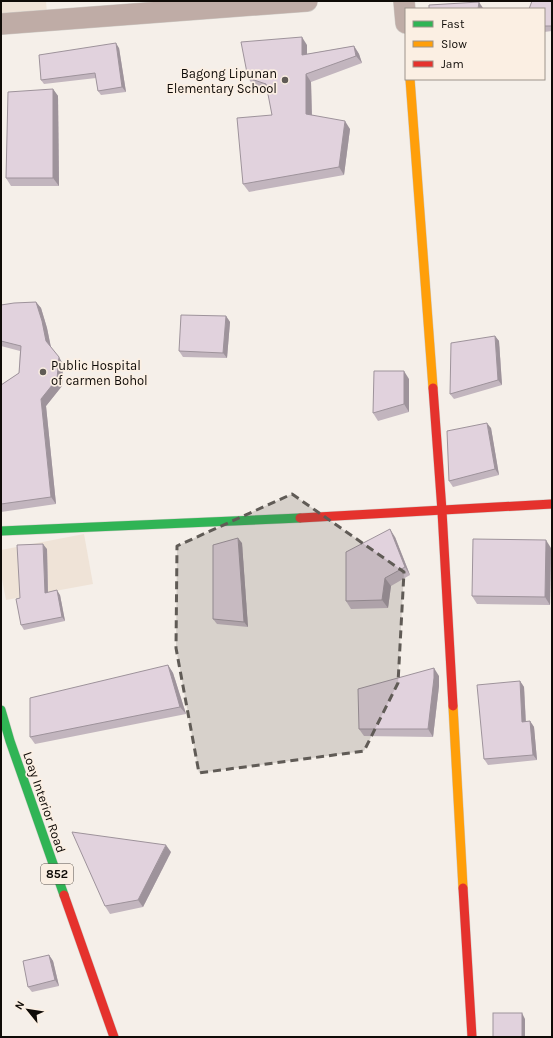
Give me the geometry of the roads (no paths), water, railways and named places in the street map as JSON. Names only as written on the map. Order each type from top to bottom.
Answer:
[{"type":"street","points":[[1,24],[307,1]]},
{"type":"street","points":[[404,1],[405,12]]},
{"type":"street","points":[[410,80],[442,511],[472,1037]]},
{"type":"street","points":[[1,531],[442,511],[552,504]]},
{"type":"street","name":"Loay Interior Road","points":[[1,710],[10,740],[114,1037]]},
{"type":"place","name":"Bagong Lipunan Elementary School","points":[[285,80]]},
{"type":"place","name":"Public Hospital of carmen Bohol","points":[[43,372]]}]
